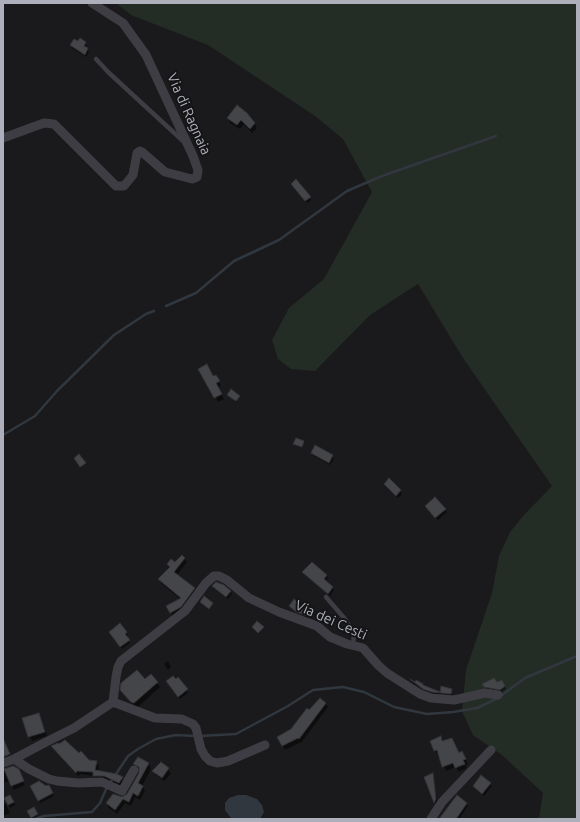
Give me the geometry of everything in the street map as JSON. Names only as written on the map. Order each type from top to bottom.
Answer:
[{"type":"street","name":"Via di Ragnaia","points":[[3,138],[44,123],[54,124],[116,186],[124,186],[132,175],[137,152],[140,151],[165,172],[192,179],[197,177],[198,170],[188,146],[146,55],[123,23],[92,3]]},
{"type":"street","name":"Via dei Cesti","points":[[113,702],[116,677],[121,661],[185,611],[206,583],[214,576],[219,576],[227,580],[249,598],[279,612],[317,626],[330,637],[363,648],[386,673],[420,694],[431,698],[454,700],[485,693],[498,695]]},
{"type":"street","points":[[3,763],[14,759],[74,728],[113,702],[155,718],[182,719],[193,724],[196,728],[201,749],[205,756],[210,761],[217,763],[228,762],[265,745]]},
{"type":"street","points":[[431,819],[442,802],[491,750]]},
{"type":"street","points":[[14,759],[39,774],[57,781],[110,785],[122,791],[134,770]]},
{"type":"lane","points":[[96,59],[108,72],[188,146]]},
{"type":"lane","points":[[326,597],[345,619],[354,634],[353,645]]},
{"type":"shaded area","points":[[116,3],[577,3],[577,819],[539,819],[543,793],[502,755],[473,735],[462,711],[466,670],[492,593],[499,556],[510,532],[552,486],[463,358],[418,284],[370,315],[315,371],[291,369],[278,359],[272,340],[289,308],[324,279],[372,192],[343,139],[315,116],[208,45],[131,15]]},
{"type":"shaded area","points":[[238,795],[246,795],[257,799],[262,805],[264,812],[260,819],[231,818],[225,810],[225,803],[229,798]]},
{"type":"building","points":[[80,38],[86,42],[84,46],[88,48],[85,55],[70,45],[74,39],[78,41]]},
{"type":"building","points":[[237,105],[247,113],[255,123],[250,129],[241,120],[237,125],[227,118]]},
{"type":"building","points":[[296,179],[311,197],[305,201],[291,184]]},
{"type":"building","points":[[207,364],[213,376],[216,375],[220,381],[216,383],[222,394],[214,398],[198,369]]},
{"type":"building","points":[[231,389],[240,396],[236,401],[227,395]]},
{"type":"building","points":[[296,438],[304,441],[302,447],[293,444]]},
{"type":"building","points":[[315,445],[333,455],[329,463],[311,453]]},
{"type":"building","points":[[79,454],[86,463],[80,467],[74,458]]},
{"type":"building","points":[[389,478],[401,490],[396,496],[384,484]]},
{"type":"building","points":[[435,497],[446,509],[435,518],[425,506]]},
{"type":"building","points":[[182,555],[185,558],[174,572],[195,588],[181,607],[170,613],[166,606],[181,598],[158,579],[170,567],[167,564],[171,559],[175,562]]},
{"type":"building","points":[[312,562],[327,575],[324,579],[333,587],[328,594],[302,572]]},
{"type":"building","points":[[216,582],[224,585],[231,591],[226,597],[212,586]]},
{"type":"building","points":[[204,596],[213,603],[209,609],[200,602]]},
{"type":"building","points":[[294,599],[309,611],[306,616],[296,612],[289,606]]},
{"type":"building","points":[[257,621],[264,627],[258,633],[252,627]]},
{"type":"building","points":[[120,623],[127,632],[125,634],[130,640],[120,647],[109,632]]},
{"type":"building","points":[[137,670],[145,679],[151,674],[158,682],[134,703],[131,702],[120,690],[121,683]]},
{"type":"building","points":[[173,676],[176,679],[178,677],[188,689],[178,697],[166,681]]},
{"type":"building","points":[[494,678],[497,682],[502,680],[505,686],[500,690],[484,687],[482,684]]},
{"type":"building","points":[[410,679],[415,682],[416,680],[423,685],[440,692],[441,686],[452,689],[451,694],[432,692],[423,689]]},
{"type":"building","points":[[320,698],[326,703],[299,739],[298,738],[282,746],[277,737],[291,729],[307,708],[309,710]]},
{"type":"building","points":[[39,713],[45,732],[28,737],[22,718]]},
{"type":"building","points":[[441,736],[442,741],[452,738],[459,753],[462,751],[466,759],[463,760],[465,764],[455,768],[453,763],[442,767],[437,750],[434,751],[430,741]]},
{"type":"building","points":[[3,738],[10,754],[3,757]]},
{"type":"building","points":[[65,740],[79,753],[81,751],[89,760],[97,761],[95,770],[117,774],[123,777],[119,783],[104,776],[93,776],[93,772],[77,771],[76,773],[51,746],[58,743],[59,744]]},
{"type":"building","points":[[138,757],[149,763],[138,783],[143,786],[138,796],[133,793],[129,802],[123,799],[115,810],[106,803],[113,794],[122,797],[127,794],[139,773],[139,767],[133,764]]},
{"type":"building","points":[[161,762],[169,768],[162,778],[152,771]]},
{"type":"building","points":[[13,766],[19,769],[24,781],[11,786],[4,769]]},
{"type":"building","points":[[433,773],[436,799],[434,803],[424,777]]},
{"type":"building","points":[[481,775],[491,783],[482,794],[473,786]]},
{"type":"building","points":[[39,781],[46,786],[49,785],[53,793],[38,801],[30,786]]},
{"type":"building","points":[[10,795],[14,802],[8,805],[4,798]]},
{"type":"building","points":[[457,795],[467,803],[456,819],[439,819]]},
{"type":"building","points":[[34,807],[38,814],[31,818],[27,811]]},
{"type":"waterway","points":[[166,306],[196,293],[234,261],[279,240],[347,191],[382,176],[496,136]]},
{"type":"waterway","points":[[3,435],[35,416],[57,391],[114,335],[146,314],[154,311]]},
{"type":"waterway","points":[[200,736],[236,734],[288,706],[313,690],[343,687],[364,692],[394,707],[427,714],[477,708],[498,698],[525,678],[577,656]]},
{"type":"waterway","points":[[110,783],[128,756],[156,739],[176,735],[195,736]]},
{"type":"waterway","points":[[35,819],[44,816],[92,812],[100,803],[107,787]]}]
